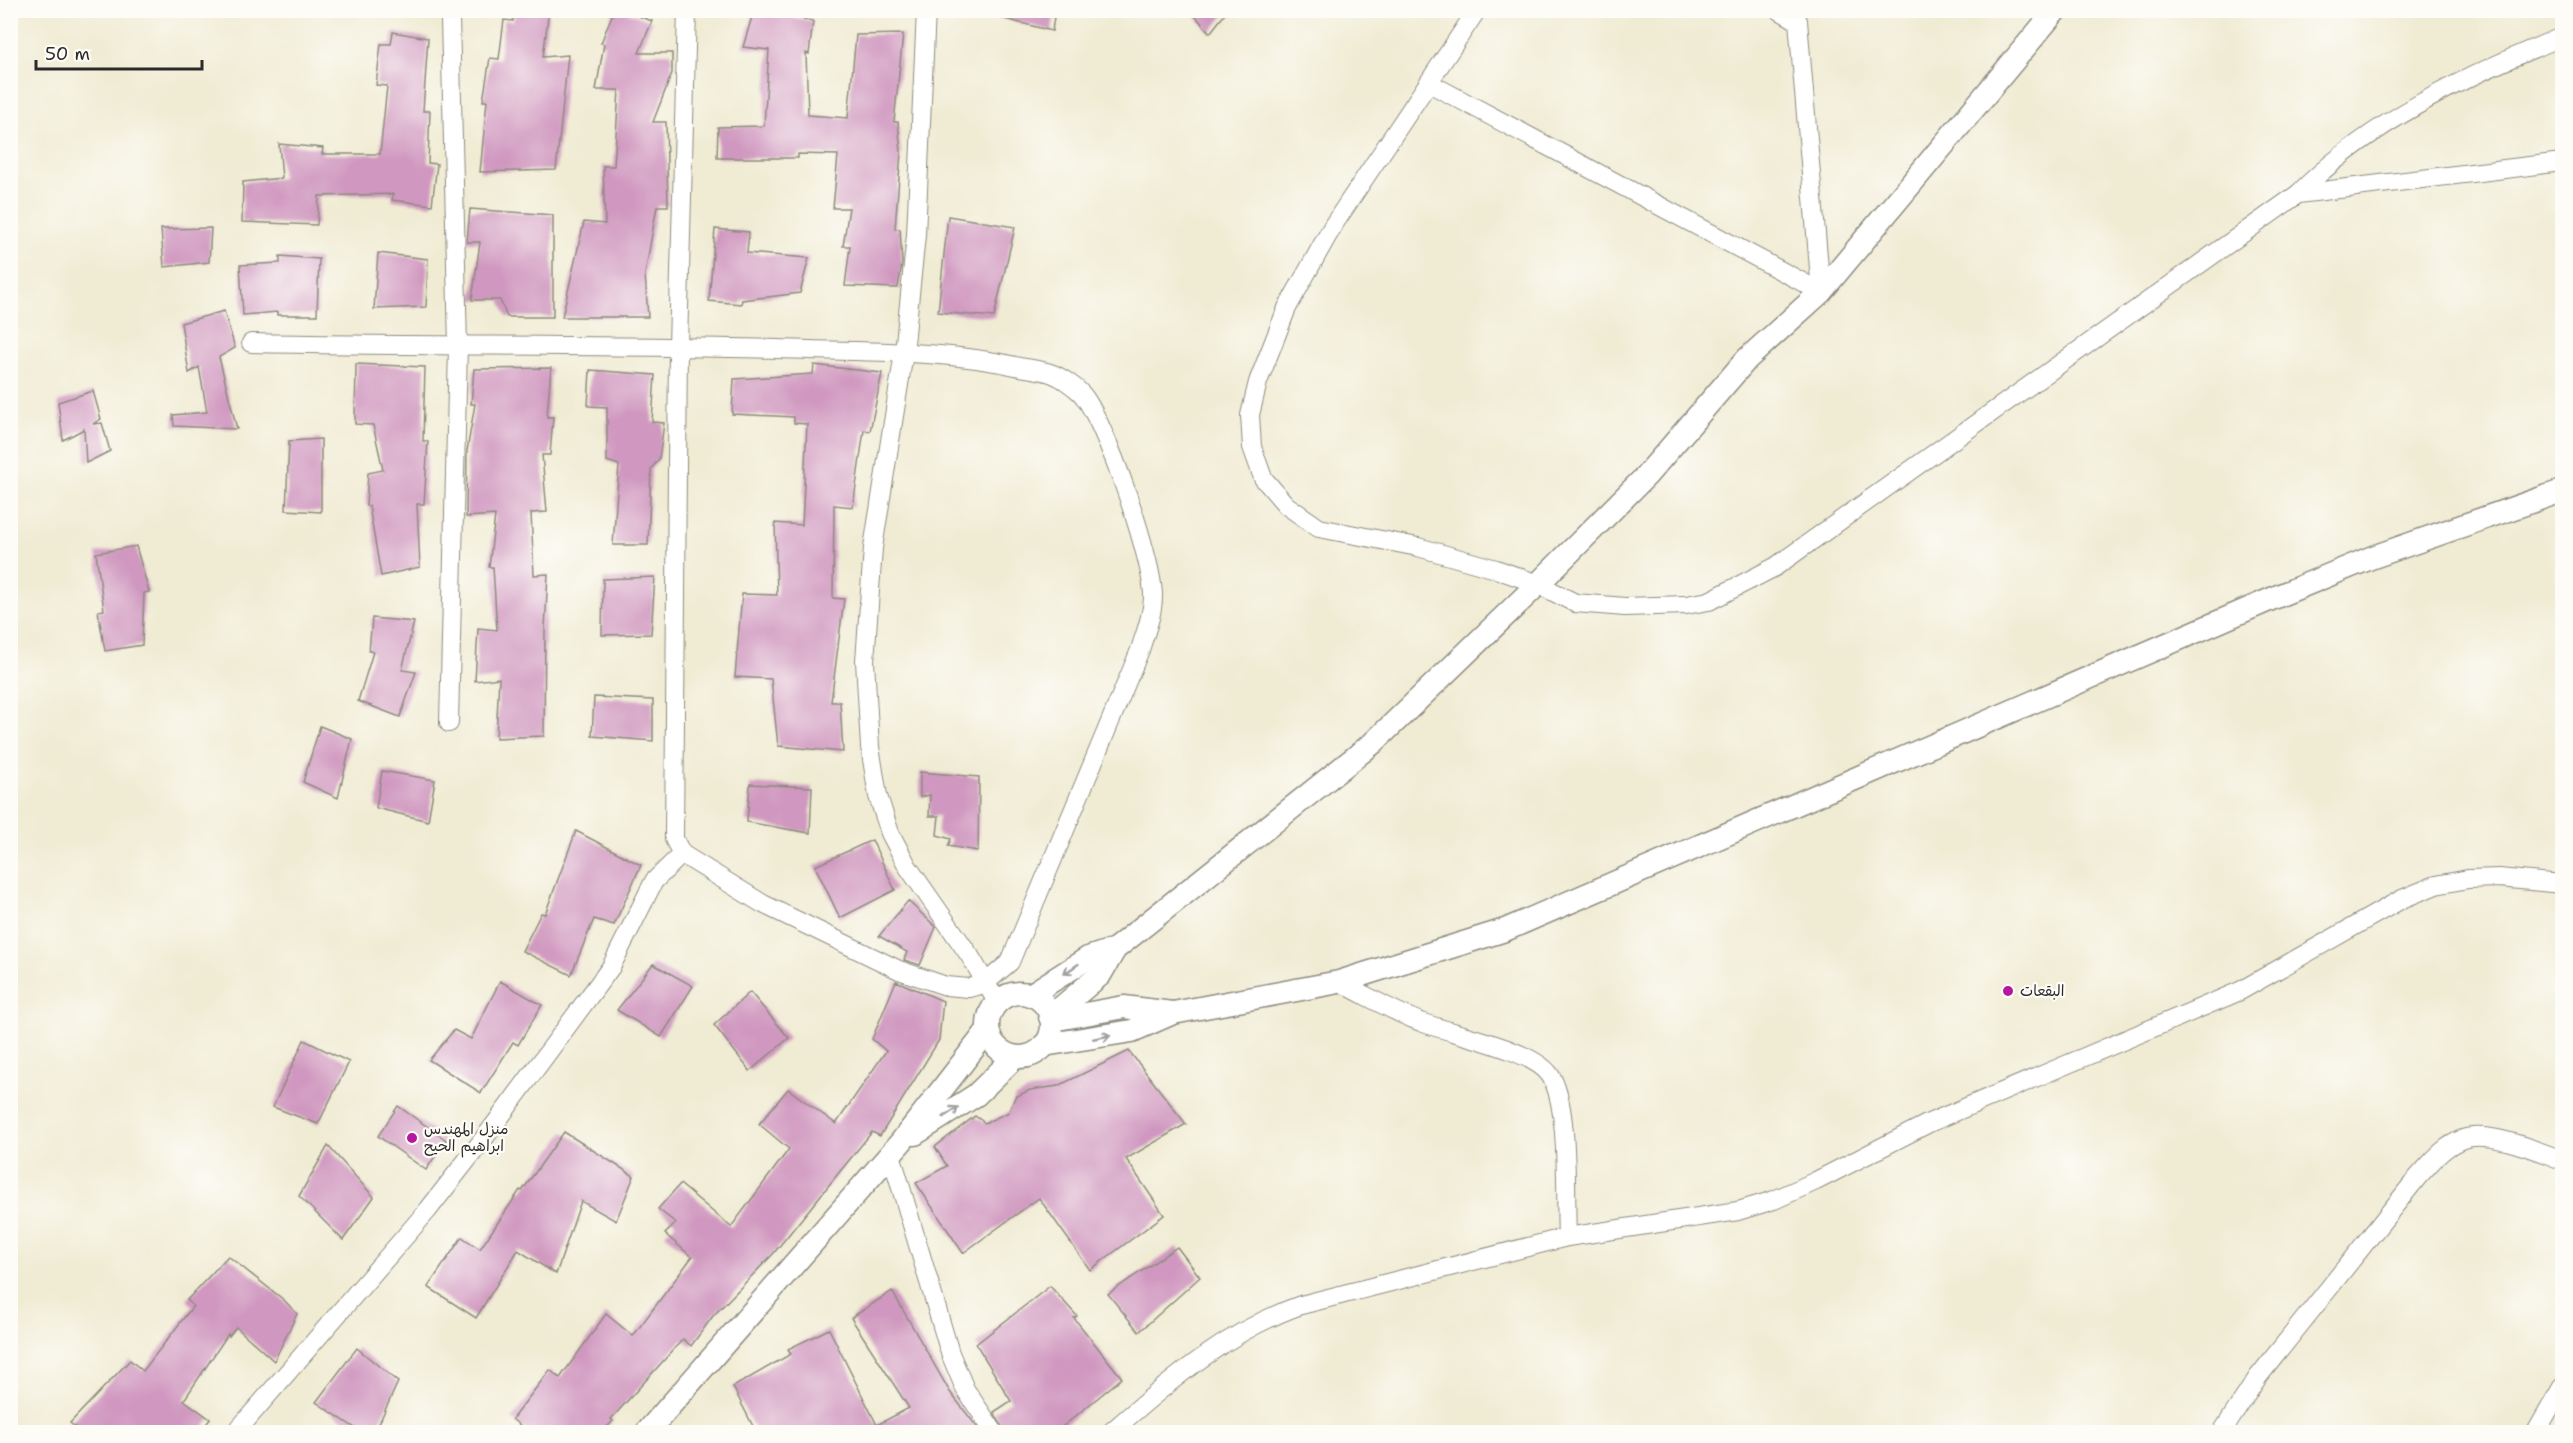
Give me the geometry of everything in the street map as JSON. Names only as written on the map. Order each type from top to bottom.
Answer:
[{"type":"street","points":[[251,343],[458,347],[678,346],[904,353],[991,360],[1054,374],[1080,392],[1097,417],[1108,440],[1136,523],[1150,575],[1153,596],[1150,616],[1140,650],[1010,962],[984,984],[969,988],[946,986],[899,970],[764,904],[682,854],[674,839],[678,346],[687,10]]},
{"type":"street","points":[[926,10],[916,235],[904,353],[873,548],[865,661],[870,747],[878,796],[890,833],[908,867],[970,956],[984,984],[997,1002]]},
{"type":"street","points":[[1477,10],[1334,225],[1287,308],[1258,382],[1250,415],[1252,447],[1263,478],[1286,505],[1319,528],[1419,547],[1538,584],[1575,603],[1625,607],[1686,605],[1710,601],[1775,567],[2298,194],[2324,167],[2357,143],[2415,107],[2516,55],[2562,37]]},
{"type":"street","points":[[1779,10],[1798,21],[1821,292]]},
{"type":"street","points":[[1030,995],[1088,958],[1115,949],[1373,743],[1646,476],[1747,359],[1821,292],[2056,10]]},
{"type":"street","points":[[449,723],[458,347],[450,18]]},
{"type":"street","points":[[1429,83],[1821,292]]},
{"type":"street","points":[[2298,194],[2562,162]]},
{"type":"street","points":[[1044,1045],[1132,1031],[1173,1013],[1339,982],[1504,930],[2373,557],[2562,491]]},
{"type":"street","points":[[236,1432],[429,1210],[611,967],[654,881],[682,854]]},
{"type":"street","points":[[1111,1432],[1144,1403],[1244,1329],[1276,1314],[1301,1305],[1567,1237],[1738,1211],[1774,1200],[1929,1123],[2240,991],[2402,899],[2436,885],[2468,879],[2499,878],[2562,884]]},
{"type":"street","points":[[1051,1018],[1100,975],[1115,949]]},
{"type":"street","points":[[1339,982],[1419,1022],[1534,1061],[1550,1074],[1563,1114],[1567,1237]]},
{"type":"street","points":[[896,1148],[976,1095],[1015,1057],[1034,1054],[1044,1045],[1051,1030],[1051,1018],[1042,1003],[1030,995],[1015,993],[997,1002],[988,1020],[988,1030],[997,1048],[1015,1057]]},
{"type":"street","points":[[1051,1018],[1124,1007],[1173,1013]]},
{"type":"street","points":[[647,1432],[896,1148],[988,1030]]},
{"type":"street","points":[[2222,1432],[2258,1377],[2417,1178],[2442,1151],[2464,1138],[2500,1139],[2562,1160]]},
{"type":"street","points":[[896,1148],[950,1353],[965,1389],[994,1432]]},
{"type":"street","points":[[2536,1432],[2562,1387]]},
{"type":"building","points":[[515,10],[549,10],[543,57],[568,55],[556,170],[480,172],[487,101],[483,101],[490,58],[499,59],[504,20],[513,21]]},
{"type":"building","points":[[614,10],[622,10],[652,21],[639,53],[672,53],[672,73],[653,122],[666,122],[668,206],[657,206],[645,274],[648,317],[562,317],[584,222],[605,224],[603,166],[614,166],[619,90],[596,90],[604,44],[601,43]]},
{"type":"building","points":[[754,10],[813,21],[809,54],[806,53],[808,115],[848,118],[856,35],[903,34],[894,122],[898,122],[901,152],[895,229],[900,229],[902,263],[898,288],[845,286],[850,246],[843,246],[849,208],[833,208],[838,155],[798,154],[798,158],[717,158],[718,127],[764,126],[769,50],[743,47]]},
{"type":"building","points":[[998,10],[1055,10],[1052,31],[997,17]]},
{"type":"building","points":[[1190,10],[1228,10],[1210,33]]},
{"type":"building","points":[[393,32],[428,38],[423,111],[430,111],[428,163],[437,164],[432,205],[392,200],[393,194],[319,196],[317,225],[242,222],[243,182],[282,178],[279,144],[323,148],[322,154],[380,154],[387,86],[376,85],[381,44],[391,44]]},
{"type":"building","points":[[470,209],[553,215],[553,317],[507,317],[500,300],[472,300],[480,242],[467,242]]},
{"type":"building","points":[[948,216],[1015,227],[994,317],[938,312]]},
{"type":"building","points":[[211,228],[209,262],[164,267],[161,229]]},
{"type":"building","points":[[715,229],[749,232],[747,253],[809,258],[800,293],[742,300],[741,304],[709,301]]},
{"type":"building","points":[[378,253],[428,259],[426,307],[374,309]]},
{"type":"building","points":[[280,256],[319,259],[317,315],[277,315],[277,312],[243,315],[240,265],[280,263]]},
{"type":"building","points":[[224,311],[235,348],[219,357],[237,429],[174,426],[173,415],[207,412],[199,367],[189,373],[181,323]]},
{"type":"building","points":[[356,364],[425,367],[423,441],[428,441],[424,504],[417,504],[420,567],[381,576],[369,506],[366,506],[368,473],[383,470],[373,425],[355,424]]},
{"type":"building","points":[[814,365],[882,373],[870,431],[864,430],[853,507],[834,505],[833,598],[844,599],[831,702],[840,702],[843,752],[778,746],[771,679],[735,677],[742,594],[777,595],[775,523],[802,525],[807,424],[794,423],[794,417],[732,414],[734,379],[813,374]]},
{"type":"building","points":[[551,368],[547,417],[553,417],[550,455],[542,455],[547,512],[531,513],[534,575],[548,574],[544,736],[496,738],[499,678],[475,681],[478,628],[497,630],[493,567],[489,567],[495,515],[466,517],[467,451],[475,404],[471,404],[474,369]]},
{"type":"building","points":[[590,370],[655,375],[652,422],[664,423],[659,459],[651,469],[648,545],[613,545],[619,465],[607,461],[607,407],[588,406]]},
{"type":"building","points":[[93,391],[101,419],[93,424],[102,423],[110,451],[86,463],[84,429],[63,440],[58,402]]},
{"type":"building","points":[[321,439],[321,512],[286,510],[289,441]]},
{"type":"building","points":[[136,546],[149,592],[144,593],[142,645],[105,651],[98,611],[104,610],[96,553]]},
{"type":"building","points":[[655,577],[651,634],[602,635],[603,579]]},
{"type":"building","points":[[372,618],[414,622],[402,670],[416,672],[400,717],[358,701],[373,652],[369,651]]},
{"type":"building","points":[[594,697],[653,700],[653,741],[592,736]]},
{"type":"building","points":[[320,726],[352,739],[338,798],[303,782]]},
{"type":"building","points":[[382,771],[435,780],[428,821],[376,808]]},
{"type":"building","points":[[920,772],[979,777],[978,851],[948,846],[951,839],[937,835],[939,816],[929,816],[930,795],[920,797]]},
{"type":"building","points":[[750,784],[812,787],[810,833],[747,822]]},
{"type":"building","points":[[576,831],[641,865],[614,925],[594,919],[571,975],[522,951],[541,913],[545,914]]},
{"type":"building","points":[[872,840],[895,890],[840,918],[815,866]]},
{"type":"building","points":[[908,901],[936,927],[920,965],[904,960],[907,952],[879,936]]},
{"type":"building","points":[[653,964],[693,986],[661,1037],[617,1010]]},
{"type":"building","points":[[500,981],[542,1005],[518,1045],[513,1042],[481,1093],[429,1060],[454,1030],[471,1039]]},
{"type":"building","points":[[896,981],[943,1001],[939,1040],[880,1136],[872,1132],[773,1254],[713,1316],[691,1346],[683,1339],[602,1432],[528,1432],[512,1419],[550,1370],[560,1378],[606,1314],[633,1336],[692,1257],[665,1234],[676,1223],[658,1209],[680,1184],[731,1227],[789,1149],[759,1124],[788,1089],[836,1124],[886,1051],[872,1039]]},
{"type":"building","points":[[750,992],[789,1038],[750,1071],[714,1025]]},
{"type":"building","points":[[304,1040],[349,1062],[318,1124],[273,1107]]},
{"type":"building","points":[[1129,1051],[1186,1124],[1126,1159],[1164,1215],[1090,1270],[1039,1198],[963,1253],[916,1183],[947,1166],[935,1147],[975,1116],[985,1123],[1009,1112],[1015,1097],[1030,1090],[1058,1086]]},
{"type":"building","name":"منزل المهندس ابراهيم الحيح","points":[[398,1106],[446,1140],[426,1170],[378,1136]]},
{"type":"building","points":[[564,1132],[634,1176],[616,1221],[581,1201],[556,1274],[518,1250],[476,1318],[428,1287],[462,1237],[480,1249],[520,1190],[522,1191]]},
{"type":"building","points":[[328,1146],[374,1197],[343,1240],[299,1196]]},
{"type":"building","points":[[1177,1247],[1200,1277],[1139,1332],[1108,1294]]},
{"type":"building","points":[[228,1256],[284,1300],[297,1314],[274,1361],[236,1327],[229,1336],[228,1334],[184,1400],[210,1419],[201,1432],[81,1432],[70,1423],[130,1360],[143,1371],[193,1306],[187,1300]]},
{"type":"building","points":[[1050,1286],[1077,1316],[1074,1318],[1122,1378],[1056,1432],[1005,1432],[994,1412],[1011,1401],[976,1344]]},
{"type":"building","points":[[892,1291],[950,1392],[981,1432],[756,1432],[733,1387],[791,1354],[788,1349],[829,1329],[877,1425],[909,1408],[851,1318]]},
{"type":"building","points":[[357,1348],[398,1382],[375,1432],[361,1432],[316,1402]]},
{"type":"place","name":"البقعات","points":[[2008,991]]},
{"type":"place","name":"منزل المهندس ابراهيم الحيح","points":[[412,1138]]}]
